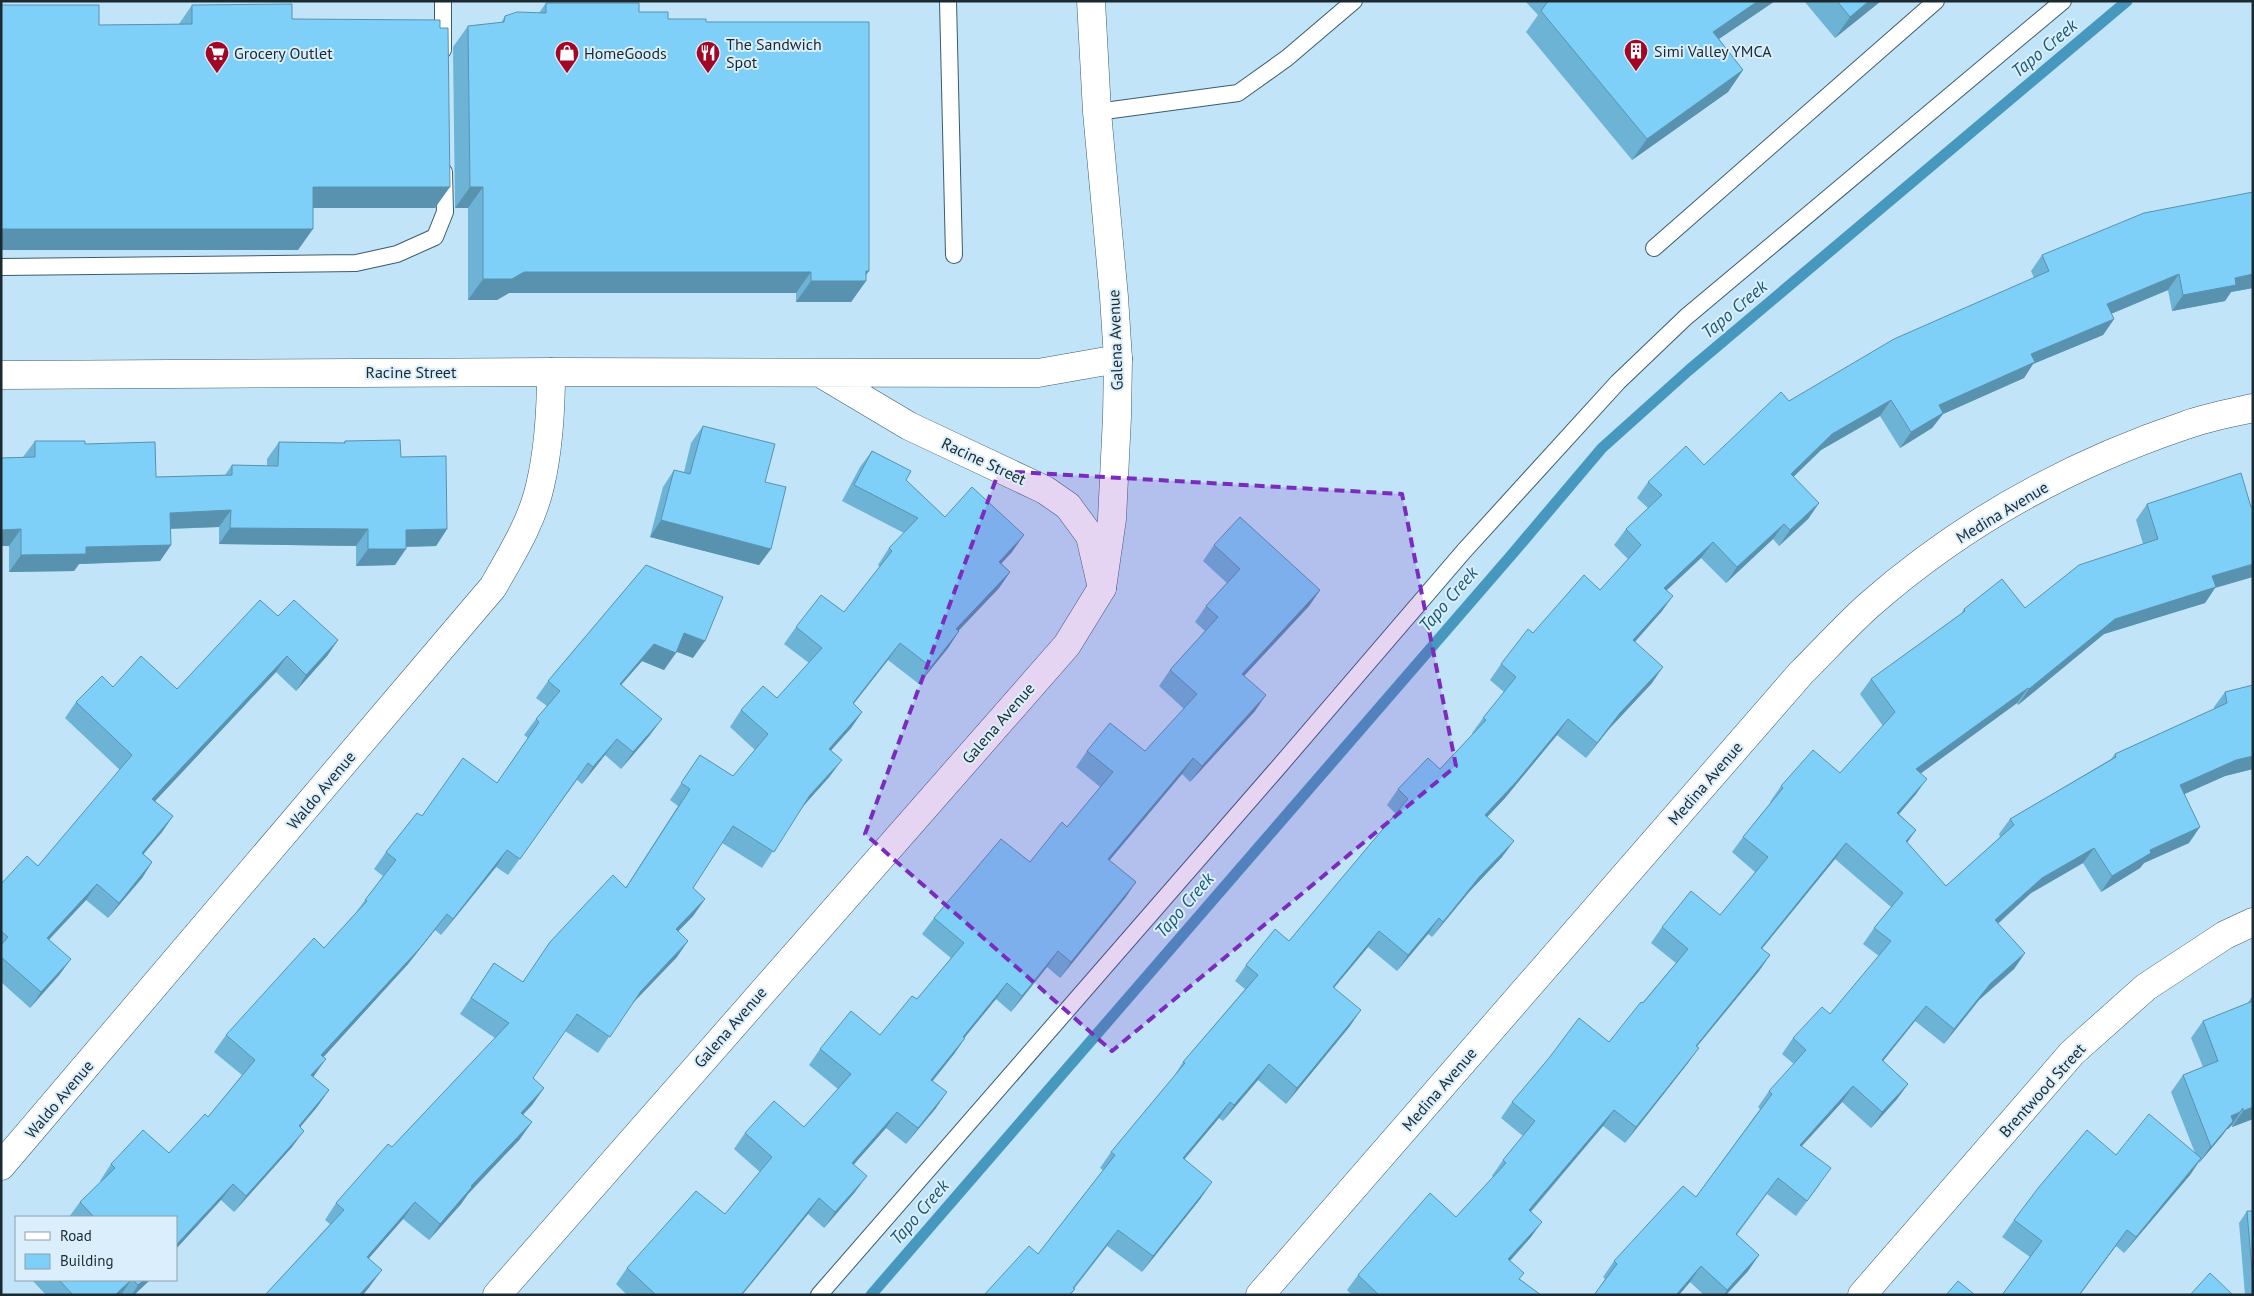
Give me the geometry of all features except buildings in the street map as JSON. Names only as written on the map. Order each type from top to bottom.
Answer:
[{"type":"street","name":"Galena Avenue","points":[[497,1295],[1067,645],[1102,588],[1112,519],[1118,359],[1097,112],[1090,1]]},
{"type":"street","name":"Racine Street","points":[[1,375],[551,372],[1038,373],[1118,359]]},
{"type":"street","name":"Waldo Avenue","points":[[1,1166],[493,587],[520,538],[540,488],[551,427],[551,372]]},
{"type":"street","name":"Racine Street","points":[[820,373],[908,426],[1045,490],[1068,506],[1090,536],[1102,588]]},
{"type":"street","name":"Medina Avenue","points":[[1260,1295],[1801,673],[1868,606],[1934,553],[2013,501],[2103,456],[2188,424],[2253,408]]},
{"type":"street","name":"Brentwood Street","points":[[1862,1295],[2072,1053],[2146,987],[2225,935],[2253,922]]},
{"type":"lane","points":[[443,1],[443,68]]},
{"type":"lane","points":[[948,1],[954,254]]},
{"type":"lane","points":[[1097,112],[1238,93],[1288,58],[1354,1]]},
{"type":"lane","points":[[1654,248],[1936,1]]},
{"type":"lane","points":[[819,1295],[1464,551],[1618,382],[1686,317],[2063,1]]},
{"type":"lane","points":[[1,267],[356,263],[397,254],[435,237],[445,212],[444,155]]},
{"type":"highlighted area","points":[[999,471],[1402,494],[1456,766],[1112,1051],[865,834]]},
{"type":"waterway","name":"Tapo Creek","points":[[871,1295],[1602,448],[1689,370],[2127,1]]},
{"type":"place","name":"Simi Valley YMCA","points":[[1636,72]]},
{"type":"place","name":"Grocery Outlet","points":[[217,74]]},
{"type":"place","name":"HomeGoods","points":[[567,74]]},
{"type":"place","name":"The Sandwich Spot","points":[[708,74]]}]
